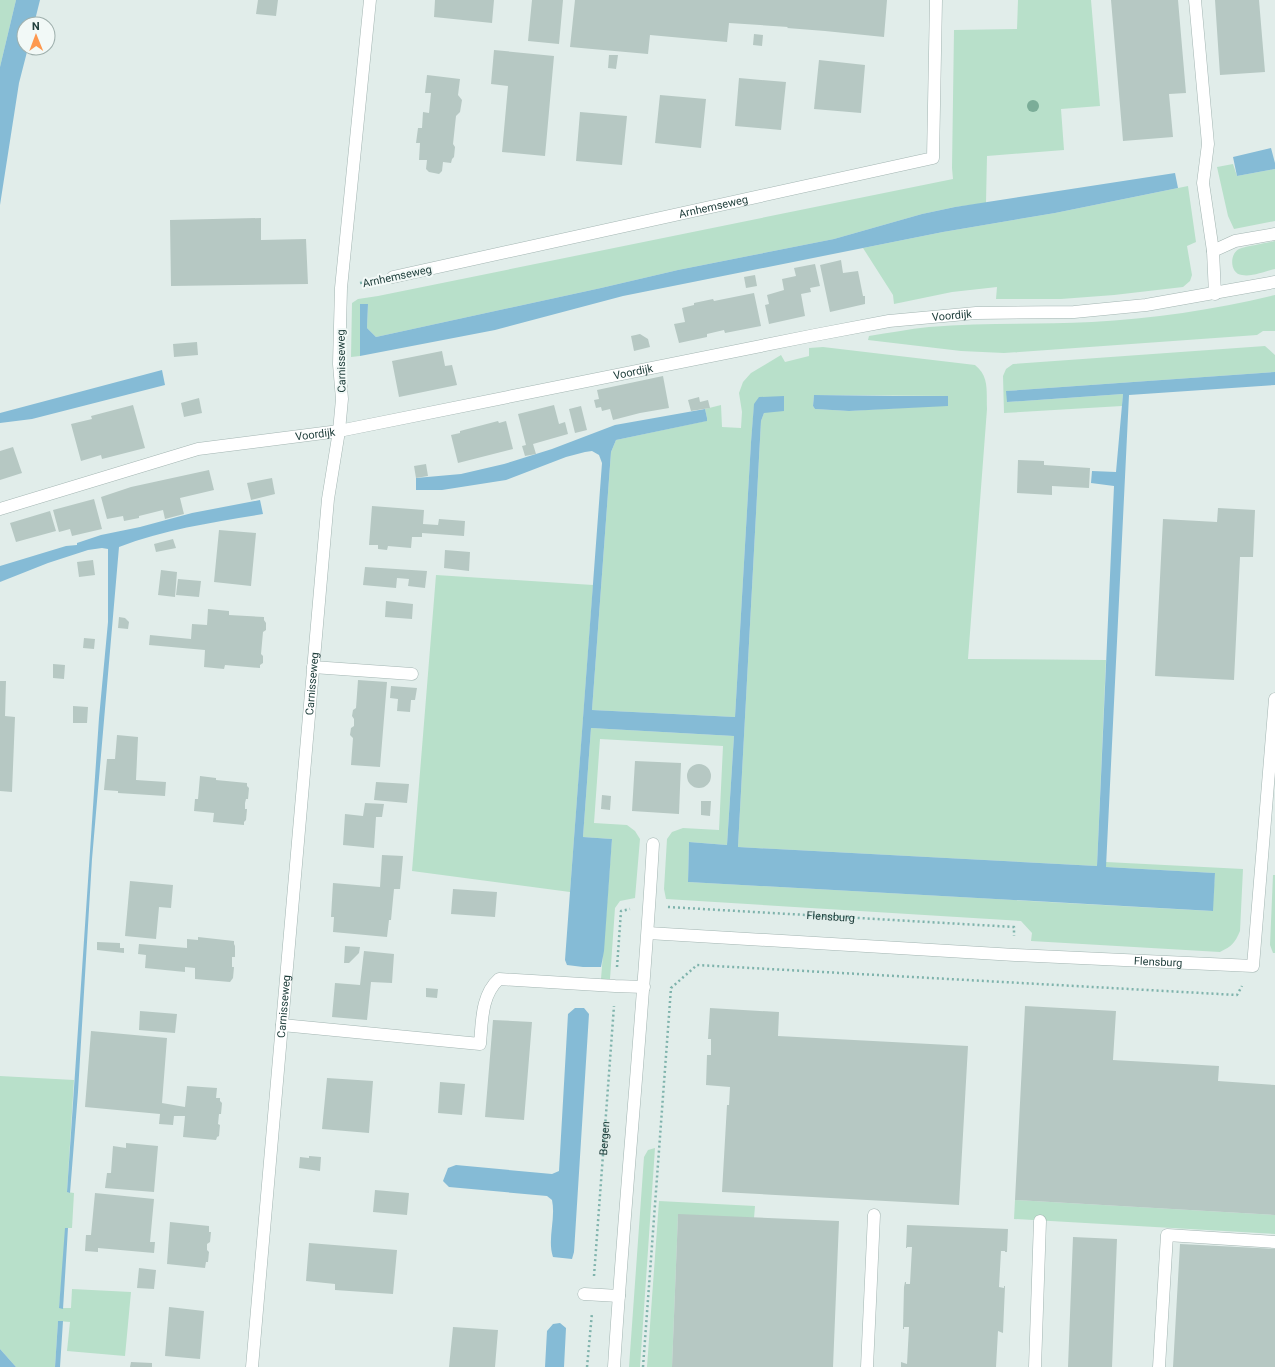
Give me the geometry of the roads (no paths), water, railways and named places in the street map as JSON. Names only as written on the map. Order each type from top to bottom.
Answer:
[{"type":"street","name":"Carnisseweg","points":[[252,1367],[328,499],[339,431],[342,399],[339,364],[340,288],[370,0]]},
{"type":"street","name":"Arnhemseweg","points":[[393,277],[933,158],[936,0]]},
{"type":"street","points":[[1195,0],[1208,144],[1203,183],[1213,250],[1215,294]]},
{"type":"street","points":[[1213,250],[1235,241],[1275,234]]},
{"type":"street","name":"Voordijk","points":[[0,509],[198,449],[339,431],[889,321],[976,314],[1074,312],[1146,305],[1215,294],[1275,282]]},
{"type":"street","points":[[313,667],[412,674]]},
{"type":"street","name":"Flensburg","points":[[648,932],[1015,955],[1253,966],[1275,699]]},
{"type":"street","points":[[614,1367],[644,987],[653,844]]},
{"type":"street","points":[[282,1025],[480,1044],[484,1004],[495,983],[499,979],[644,987]]},
{"type":"street","points":[[868,1367],[874,1215]]},
{"type":"street","points":[[1034,1367],[1040,1221]]},
{"type":"street","points":[[1158,1367],[1167,1235],[1275,1242]]},
{"type":"street","points":[[588,1295],[619,1296]]},
{"type":"water","points":[[16,0],[40,0],[36,16],[16,16],[16,56],[26,56],[19,83],[0,205],[0,67]]},
{"type":"water","points":[[1271,148],[1275,169],[1237,176],[1233,157]]},
{"type":"water","points":[[1175,173],[1178,188],[1055,213],[943,232],[623,296],[495,330],[360,356],[360,304],[368,304],[367,328],[376,337],[678,270],[834,239],[922,214],[955,207]]},
{"type":"water","points":[[162,370],[165,385],[32,419],[0,423],[0,413]]},
{"type":"water","points":[[1275,372],[1275,385],[1129,395],[1106,867],[1215,873],[1213,911],[688,882],[689,842],[727,845],[734,736],[591,728],[583,837],[612,839],[604,951],[601,967],[567,965],[565,960],[602,463],[599,455],[592,451],[585,452],[566,457],[506,480],[442,490],[416,490],[416,478],[461,474],[504,464],[552,449],[615,425],[705,409],[707,421],[616,440],[611,452],[592,710],[735,717],[754,404],[759,397],[784,396],[784,411],[764,413],[761,421],[738,847],[1097,866],[1114,486],[1091,483],[1092,471],[1116,472],[1123,394],[1007,402],[1006,391]]},
{"type":"water","points":[[814,395],[948,396],[948,406],[849,411],[815,409],[813,406]]},
{"type":"water","points":[[260,500],[263,514],[208,523],[154,535],[119,547],[92,859],[78,1092],[70,1193],[67,1192],[99,718],[108,622],[108,549],[102,548],[88,550],[48,563],[0,582],[0,566],[66,546],[77,545],[77,543],[101,535],[140,527],[192,513]]},
{"type":"water","points":[[575,1008],[584,1008],[589,1014],[574,1252],[572,1259],[553,1257],[551,1243],[553,1207],[552,1200],[547,1196],[449,1187],[443,1181],[448,1168],[456,1165],[552,1174],[559,1171],[568,1014]]},
{"type":"water","points":[[65,1228],[68,1228],[63,1309],[59,1308]]},
{"type":"water","points":[[58,1321],[63,1321],[60,1367],[55,1367]]},
{"type":"water","points":[[560,1323],[566,1328],[564,1367],[545,1367],[547,1331],[553,1324]]},
{"type":"water","points":[[0,1349],[16,1367],[0,1367]]}]
